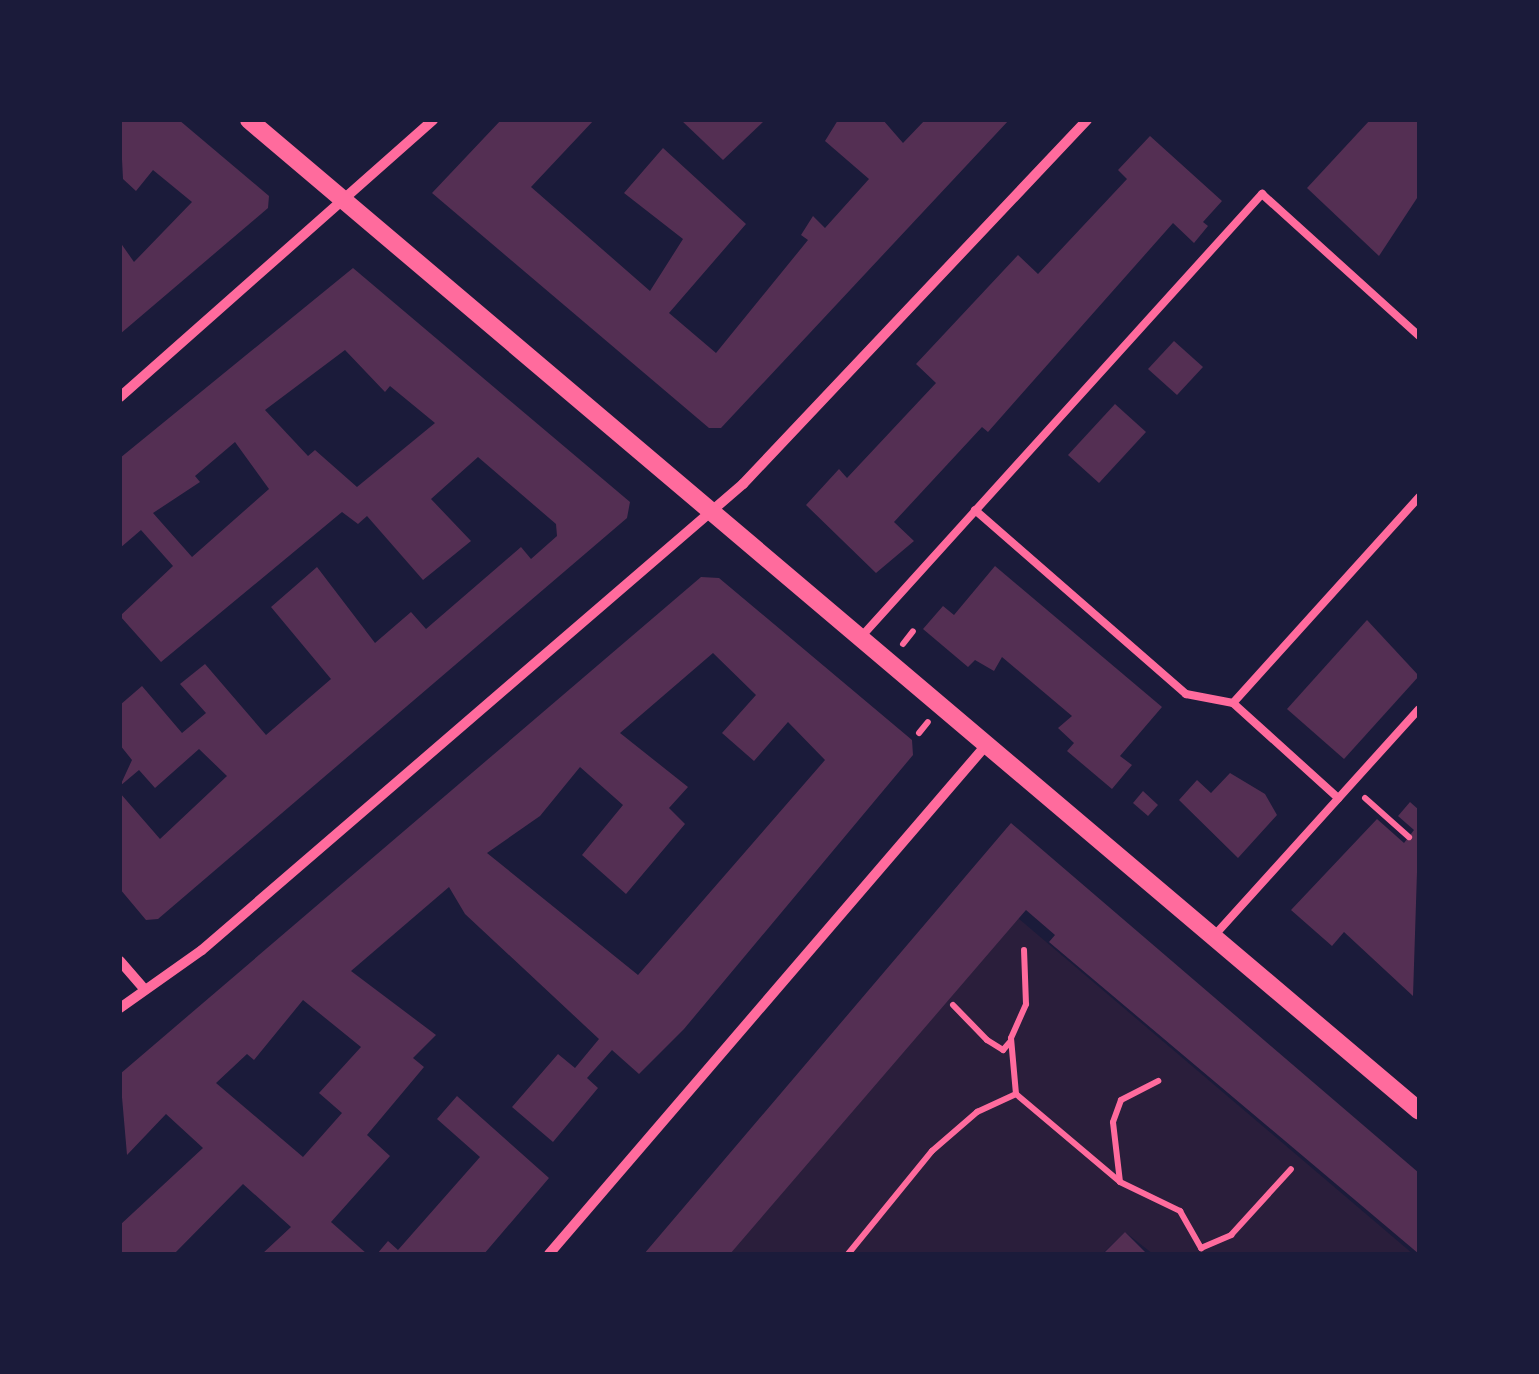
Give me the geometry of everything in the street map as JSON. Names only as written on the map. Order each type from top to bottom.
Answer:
[{"type":"street","points":[[249,120],[1419,1111]]},
{"type":"street","points":[[120,396],[346,202],[433,120]]},
{"type":"street","points":[[120,1008],[202,950],[711,510],[1087,120]]},
{"type":"street","points":[[549,1254],[988,744]]},
{"type":"street","points":[[120,961],[144,990]]},
{"type":"lane","points":[[860,637],[1262,194],[1419,336]]},
{"type":"lane","points":[[1232,703],[1419,496]]},
{"type":"lane","points":[[976,510],[1186,694],[1232,703],[1338,798]]},
{"type":"lane","points":[[1212,937],[1419,710]]},
{"type":"path","points":[[902,644],[913,632]]},
{"type":"path","points":[[1350,786],[1409,837]]},
{"type":"path","points":[[952,1005],[1003,1050],[1011,1041],[1026,1004],[1024,950]]},
{"type":"path","points":[[1011,1041],[1016,1094],[1120,1182],[1180,1212],[1200,1248],[1231,1235],[1291,1169]]},
{"type":"path","points":[[1120,1182],[1113,1122],[1120,1100],[1158,1081]]},
{"type":"path","points":[[848,1254],[932,1151],[977,1112],[1016,1094]]},
{"type":"shaded area","points":[[1018,918],[1413,1254],[1153,1254],[1125,1232],[1102,1254],[729,1254]]},
{"type":"building","points":[[120,120],[179,120],[269,196],[268,208],[120,334],[120,242],[134,262],[192,202],[153,170],[136,191],[123,179]]},
{"type":"building","points":[[501,120],[594,120],[531,187],[650,291],[683,239],[624,193],[663,148],[746,224],[669,313],[716,353],[808,240],[801,235],[813,216],[825,228],[869,179],[825,141],[838,120],[883,120],[903,143],[925,120],[1009,120],[721,428],[709,428],[432,193]]},
{"type":"building","points":[[681,120],[765,120],[723,160]]},
{"type":"building","points":[[1370,120],[1419,120],[1419,195],[1379,256],[1307,188]]},
{"type":"building","points":[[1150,136],[1222,201],[1203,222],[1208,226],[1194,243],[1173,223],[988,432],[982,427],[894,522],[914,541],[876,573],[806,505],[839,469],[847,478],[936,383],[916,364],[1018,255],[1038,274],[1127,179],[1118,170]]},
{"type":"building","points":[[353,268],[630,502],[627,518],[158,919],[146,920],[120,889],[120,793],[160,839],[227,776],[199,749],[155,788],[139,770],[120,786],[132,760],[120,745],[120,705],[142,686],[182,733],[206,713],[180,684],[205,664],[266,735],[331,679],[271,607],[317,567],[375,643],[411,612],[426,629],[521,547],[531,559],[557,536],[556,524],[478,457],[431,499],[471,541],[423,580],[367,516],[358,524],[342,512],[161,662],[120,616],[173,566],[141,530],[120,548],[120,458]],"holes":[[[345,350],[385,392],[390,386],[435,423],[357,487],[315,450],[308,456],[265,410]],[[235,442],[269,489],[192,557],[153,513],[200,482],[195,476]]]},
{"type":"building","points":[[1174,341],[1203,367],[1177,395],[1148,369]]},
{"type":"building","points":[[1115,404],[1146,432],[1099,483],[1068,455]]},
{"type":"building","points":[[995,566],[1162,707],[1120,756],[1132,765],[1112,789],[1067,751],[1074,743],[1058,728],[1072,716],[1002,657],[994,671],[975,660],[968,667],[923,629],[943,606],[954,615]]},
{"type":"building","points":[[701,577],[719,578],[912,740],[913,755],[684,1029],[639,1074],[612,1050],[587,1078],[598,1088],[553,1142],[512,1107],[558,1054],[575,1068],[599,1039],[465,914],[449,887],[351,971],[436,1035],[413,1058],[424,1067],[367,1135],[390,1156],[331,1222],[367,1254],[262,1254],[291,1227],[243,1184],[174,1254],[120,1254],[120,1225],[203,1148],[166,1114],[127,1155],[120,1074]],"holes":[[[713,653],[756,695],[722,733],[754,761],[788,722],[825,760],[638,975],[487,853],[540,816],[580,767],[623,805],[582,855],[626,894],[685,824],[669,808],[688,787],[620,733]],[[303,1000],[361,1047],[319,1093],[342,1113],[303,1157],[216,1083],[247,1054],[254,1060]]]},
{"type":"building","points":[[1367,620],[1419,676],[1344,759],[1287,709]]},
{"type":"building","points":[[1230,773],[1265,794],[1277,815],[1238,858],[1179,800],[1197,780],[1211,793]]},
{"type":"building","points":[[1143,791],[1158,805],[1148,816],[1133,803]]},
{"type":"building","points":[[1410,802],[1419,810],[1413,996],[1344,932],[1332,946],[1291,910],[1377,819],[1404,843],[1414,830],[1398,816]]},
{"type":"building","points":[[1011,823],[1419,1173],[1419,1254],[1049,942],[1055,935],[1026,910],[730,1254],[644,1254]]},
{"type":"building","points":[[457,1096],[549,1178],[484,1254],[377,1254],[388,1241],[398,1250],[480,1157],[437,1119]]},
{"type":"building","points":[[1125,1232],[1147,1254],[1103,1254]]}]
